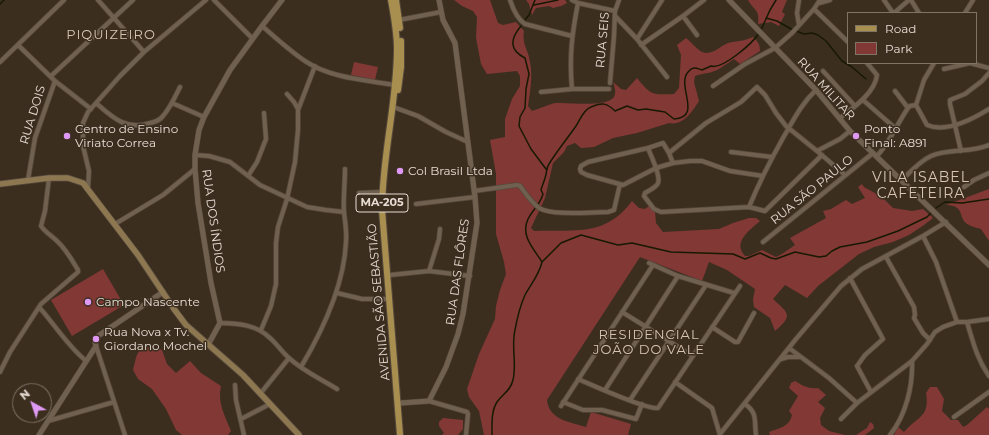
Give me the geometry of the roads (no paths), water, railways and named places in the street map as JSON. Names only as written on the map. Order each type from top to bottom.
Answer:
[{"type":"main road","name":"AVENIDA SÃO SEBASTIÃO","points":[[391,0],[397,47],[395,86],[382,192],[385,251],[400,435]]},
{"type":"main road","name":"AVENIDA SÃO SEBASTIÃO","points":[[396,0],[399,20],[401,67],[386,194],[390,274],[404,435]]},
{"type":"main road","points":[[0,184],[49,178],[74,179],[83,183],[115,224],[186,326],[229,363],[299,435]]},
{"type":"street","points":[[0,62],[64,0]]},
{"type":"street","points":[[98,0],[144,52]]},
{"type":"street","name":"RUA DOIS","points":[[51,76],[132,0]]},
{"type":"street","points":[[88,188],[89,171],[83,146],[85,116],[144,52],[206,0]]},
{"type":"street","points":[[214,0],[252,38]]},
{"type":"street","name":"RUA DOS ÍNDIOS","points":[[220,323],[211,283],[195,169],[195,155],[199,130],[204,117],[230,70],[252,38],[282,0]]},
{"type":"street","name":"RUA DAS FLÔRES","points":[[429,401],[446,367],[464,314],[477,223],[456,43],[443,20],[439,0]]},
{"type":"street","points":[[510,0],[517,16],[524,24],[572,36]]},
{"type":"street","points":[[572,0],[615,11]]},
{"type":"street","name":"RUA SEIS","points":[[610,83],[615,11],[620,0]]},
{"type":"street","points":[[637,39],[662,0]]},
{"type":"street","points":[[641,45],[704,0]]},
{"type":"street","points":[[798,26],[797,13],[799,0]]},
{"type":"street","points":[[713,86],[745,64],[775,48],[814,9],[819,1],[830,0]]},
{"type":"street","points":[[884,0],[893,12]]},
{"type":"street","points":[[895,12],[910,0],[918,12]]},
{"type":"street","points":[[966,12],[973,0]]},
{"type":"street","name":"RUA MILITAR","points":[[731,1],[816,90],[850,130],[989,265]]},
{"type":"street","points":[[572,89],[570,67],[572,36],[578,2]]},
{"type":"street","points":[[814,9],[847,41]]},
{"type":"street","points":[[399,20],[441,12]]},
{"type":"street","points":[[615,16],[637,39],[667,77]]},
{"type":"street","points":[[683,16],[697,35]]},
{"type":"street","points":[[262,26],[306,62],[323,70],[395,86]]},
{"type":"street","points":[[18,45],[55,81],[90,109]]},
{"type":"street","points":[[840,118],[863,100],[876,81],[877,75],[868,64]]},
{"type":"street","points":[[933,64],[924,80],[916,104],[927,125],[936,127],[971,120],[989,109]]},
{"type":"street","points":[[944,69],[966,64]]},
{"type":"street","points":[[974,64],[989,68]]},
{"type":"street","points":[[261,330],[271,306],[275,290],[276,243],[278,227],[287,199],[296,155],[298,110],[315,66]]},
{"type":"street","points":[[824,71],[854,106]]},
{"type":"street","points":[[961,151],[950,100],[965,94],[989,73]]},
{"type":"street","name":"RUA DOIS","points":[[28,180],[35,138],[55,81]]},
{"type":"street","points":[[96,103],[118,120],[134,126],[144,125],[157,121],[163,116],[180,87]]},
{"type":"street","points":[[669,153],[706,123],[741,102],[757,87],[765,95],[788,129],[845,175]]},
{"type":"street","points":[[541,92],[572,89],[609,89]]},
{"type":"street","points":[[749,207],[772,157],[788,129],[806,100],[816,90]]},
{"type":"street","points":[[895,90],[908,108],[916,104]]},
{"type":"street","points":[[287,94],[294,102],[298,110]]},
{"type":"street","points":[[863,100],[895,128]]},
{"type":"street","points":[[172,103],[204,117]]},
{"type":"street","points":[[396,108],[418,116],[446,132],[468,142]]},
{"type":"street","name":"RUA SÃO PAULO","points":[[763,242],[845,175],[875,155],[890,140],[895,128],[908,108]]},
{"type":"street","points":[[248,176],[257,162],[266,139],[264,113]]},
{"type":"street","points":[[817,151],[840,139],[850,130]]},
{"type":"street","points":[[673,163],[663,143],[588,162],[580,168],[581,172],[587,175],[620,184],[626,184],[656,168],[673,163],[702,161],[730,171],[763,176]]},
{"type":"street","points":[[902,180],[930,156],[989,146]]},
{"type":"street","points":[[648,148],[656,168],[658,184],[645,193],[644,196],[654,209],[661,212],[749,207],[762,211],[767,209],[796,178],[822,155]]},
{"type":"street","points":[[731,152],[772,157]]},
{"type":"street","points":[[195,155],[209,156],[230,162],[260,186],[287,199],[308,207],[344,212]]},
{"type":"street","points":[[115,224],[163,195],[195,169]]},
{"type":"street","points":[[301,367],[320,334],[337,293],[346,254],[346,226],[344,212],[345,169]]},
{"type":"street","points":[[964,188],[974,180],[989,173]]},
{"type":"street","points":[[0,372],[10,352],[39,307],[51,294],[76,274],[78,270],[58,241],[44,230],[42,226],[49,178]]},
{"type":"street","points":[[416,204],[517,185],[520,186],[537,207],[544,211],[611,212],[614,208],[620,184]]},
{"type":"street","points":[[359,194],[382,192]]},
{"type":"street","points":[[720,435],[789,348],[841,286],[862,269],[886,257],[946,222]]},
{"type":"street","points":[[429,271],[439,238],[440,228]]},
{"type":"street","points":[[923,236],[936,262],[957,322]]},
{"type":"street","points":[[886,257],[914,307],[914,318],[923,333],[930,340]]},
{"type":"street","points":[[642,404],[636,419],[602,410],[584,410],[562,404],[622,312],[651,264],[678,276],[734,293]]},
{"type":"street","points":[[390,274],[429,271],[470,276]]},
{"type":"street","points":[[604,390],[678,276]]},
{"type":"street","points":[[850,278],[883,339],[865,355],[857,366],[871,392]]},
{"type":"street","points":[[630,400],[706,285]]},
{"type":"street","points":[[578,379],[656,409],[660,406],[740,286]]},
{"type":"street","points":[[125,435],[96,346],[96,339],[162,292]]},
{"type":"street","points":[[337,293],[362,299],[389,299]]},
{"type":"street","points":[[39,307],[52,321],[65,341],[86,360]]},
{"type":"street","points":[[622,312],[693,356]]},
{"type":"street","points":[[712,327],[735,342],[738,342],[754,313]]},
{"type":"street","points":[[841,419],[857,403],[912,361],[935,332],[943,327],[957,322],[989,319]]},
{"type":"street","points":[[967,322],[976,353],[989,376]]},
{"type":"street","points":[[208,345],[220,323],[245,325],[261,330],[289,358],[301,367],[337,388]]},
{"type":"street","points":[[52,415],[96,346]]},
{"type":"street","points":[[789,348],[829,378],[857,403]]},
{"type":"street","points":[[785,353],[788,357]]},
{"type":"street","points":[[780,360],[788,357],[800,357]]},
{"type":"street","points":[[260,394],[289,358]]},
{"type":"street","points":[[890,435],[898,422],[908,397],[912,378],[912,361]]},
{"type":"street","points":[[675,382],[712,408],[720,435]]},
{"type":"street","points":[[235,385],[236,400],[242,419],[244,435]]},
{"type":"street","points":[[954,417],[989,392]]},
{"type":"street","points":[[401,403],[429,401],[467,412],[466,435]]},
{"type":"street","points":[[52,420],[114,402]]},
{"type":"street","points":[[242,419],[270,404]]},
{"type":"street","points":[[745,404],[752,409],[754,413],[756,435]]},
{"type":"street","points":[[39,435],[47,423]]},
{"type":"waterway","points":[[0,4],[4,0]]},
{"type":"waterway","points":[[525,20],[529,15],[535,0]]},
{"type":"waterway","points":[[534,5],[558,0]]},
{"type":"waterway","points":[[761,30],[776,0]]},
{"type":"waterway","points":[[766,18],[777,21],[793,30]]},
{"type":"waterway","points":[[521,26],[515,35],[513,44],[516,51],[525,58],[529,74],[526,89],[525,108],[520,117],[519,126],[531,149],[546,169]]},
{"type":"waterway","points":[[796,31],[804,34],[812,33],[818,35],[826,41],[842,61],[866,79]]},
{"type":"waterway","points":[[492,435],[492,418],[495,406],[510,387],[513,380],[514,336],[520,308],[525,295],[541,267],[542,262],[527,237],[526,225],[528,219],[542,198],[543,194],[541,190],[546,176],[547,167],[552,159],[584,113],[588,108],[595,105],[604,104],[615,111],[627,106],[638,110],[646,109],[665,112],[674,119],[682,117],[687,113],[688,107],[685,85],[685,78],[688,72],[693,68],[702,70],[711,66],[722,64],[737,55],[751,43],[759,33]]},
{"type":"waterway","points":[[936,208],[945,202],[962,203],[989,199]]},
{"type":"waterway","points":[[542,262],[561,243],[581,235],[618,245],[632,243],[671,252],[733,254],[745,259],[760,253],[776,259],[795,252],[819,257],[826,256],[840,247],[867,242],[898,231],[927,217],[931,213]]},
{"type":"place","name":"Centro de Ensino Viriato Correa","points":[[67,136]]},
{"type":"place","name":"Ponto Final: A891","points":[[856,136]]},
{"type":"place","name":"Col Brasil Ltda","points":[[400,171]]},
{"type":"place","name":"Campo Nascente","points":[[88,302]]},
{"type":"place","name":"Rua Nova x Tv. Giordano Mochel","points":[[96,339]]},
{"type":"district","name":"PIQUIZEIRO","points":[[111,35]]},
{"type":"district","name":"VILA ISABEL CAFETEIRA","points":[[921,186]]},
{"type":"district","name":"RESIDENCIAL JOÃO DO VALE","points":[[649,342]]}]
